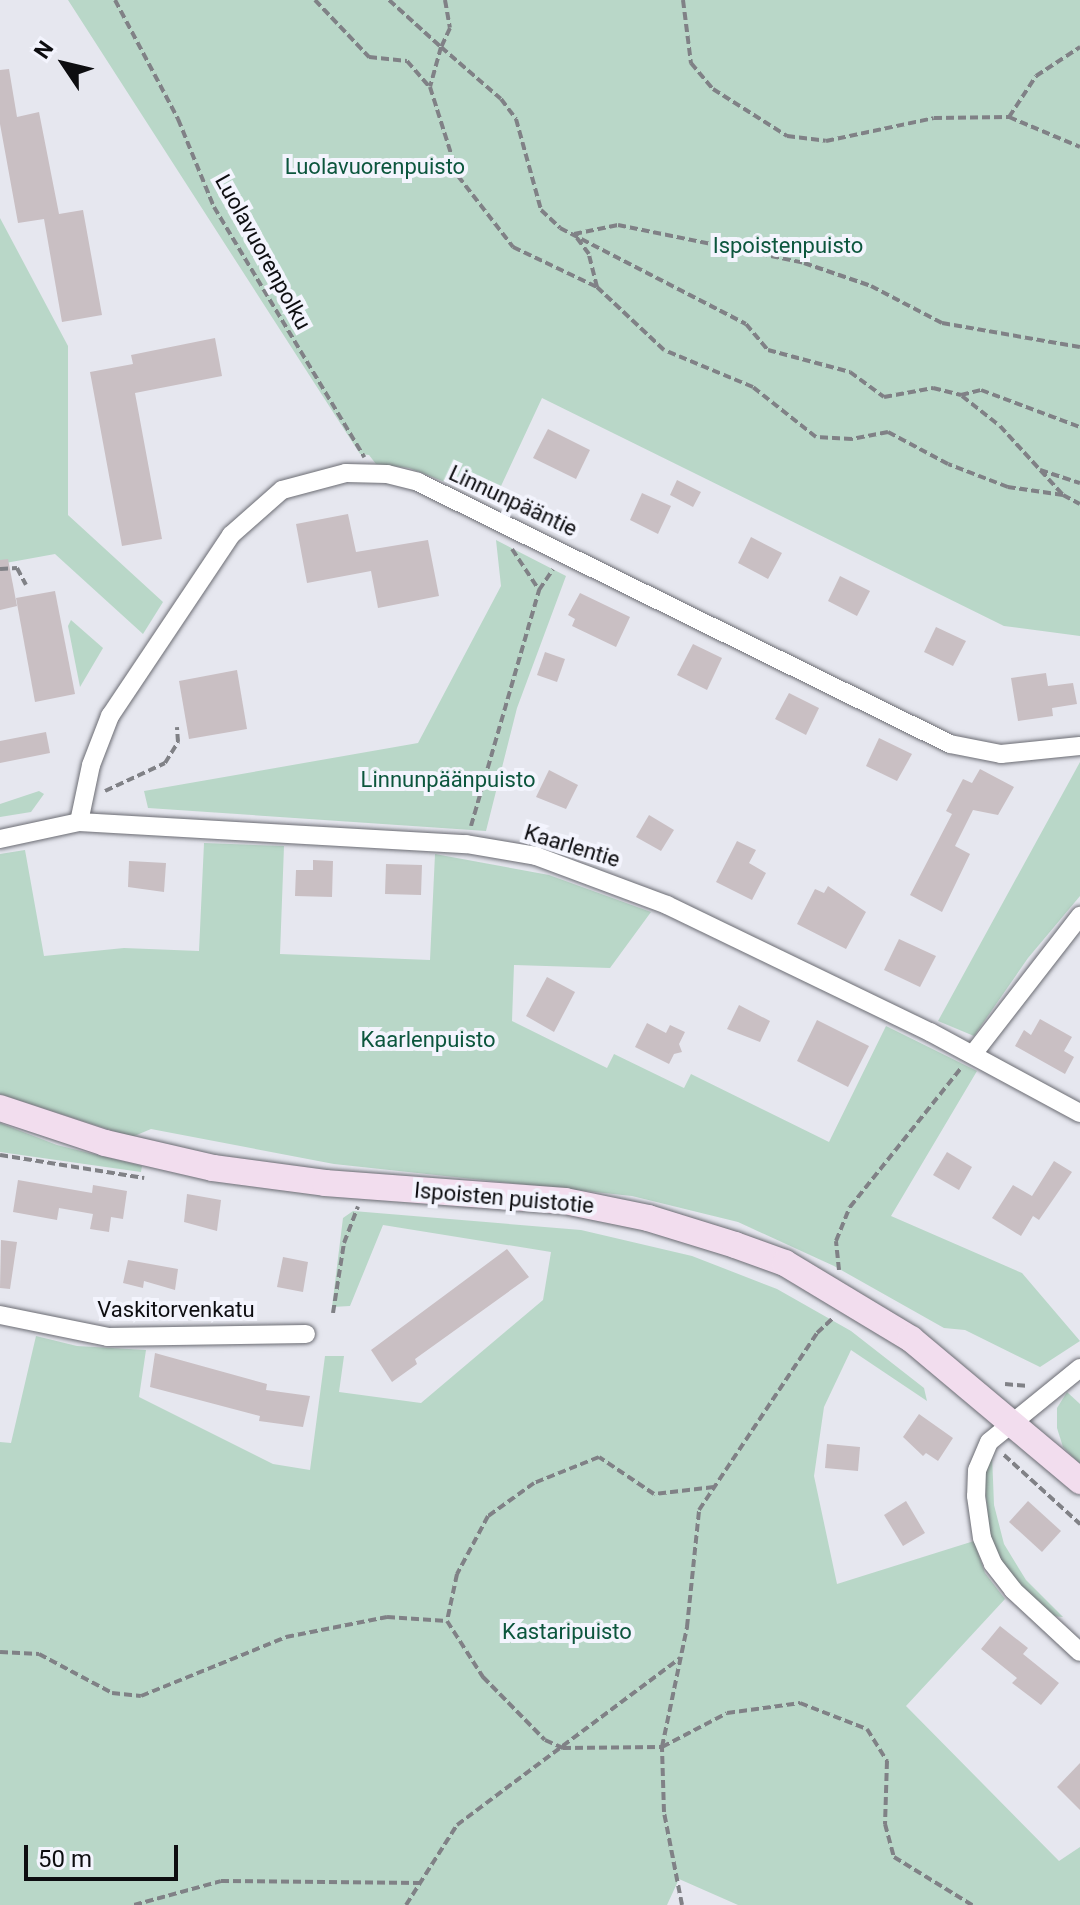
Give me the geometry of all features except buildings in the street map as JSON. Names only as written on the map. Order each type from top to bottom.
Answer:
[{"type":"main road","name":"Ispoisten puistotie","points":[[0,1108],[105,1143],[213,1168],[325,1183],[528,1196],[620,1211],[785,1263],[844,1312],[911,1339],[1014,1421],[1080,1481]]},
{"type":"street","name":"Linnunpääntie","points":[[79,822],[91,765],[110,716],[231,535],[282,490],[323,475],[365,472],[418,482],[950,744],[1001,754],[1080,746]]},
{"type":"street","name":"Kaarlentie","points":[[0,839],[79,822],[466,844],[536,856],[613,882],[973,1054],[1080,1113]]},
{"type":"street","points":[[973,1054],[1080,916]]},
{"type":"street","name":"Vaskitorvenkatu","points":[[0,1315],[108,1337],[306,1334]]},
{"type":"street","points":[[1080,1368],[1014,1421],[981,1456],[976,1496],[982,1538],[993,1564],[1013,1590],[1080,1652]]},
{"type":"path","name":"Luolavuorenpolku","points":[[115,0],[178,119],[214,207],[358,442],[365,472]]},
{"type":"path","points":[[315,0],[369,57],[407,61],[430,87],[458,176],[513,247],[597,287],[664,350],[753,387],[816,437],[852,439],[888,432],[948,464],[1008,487],[1063,495]]},
{"type":"path","points":[[389,0],[501,99],[516,119],[541,210],[574,234],[746,324],[768,350],[850,372],[884,397],[933,388],[961,395],[1000,426],[1063,495],[1080,504]]},
{"type":"path","points":[[430,87],[441,47],[450,28],[445,0]]},
{"type":"path","points":[[683,0],[691,63],[713,89],[787,136],[826,141],[934,118],[1009,117],[1080,147]]},
{"type":"path","points":[[1009,117],[1036,76],[1080,47]]},
{"type":"path","points":[[574,234],[618,225],[804,263],[871,286],[942,323],[1080,347]]},
{"type":"path","points":[[574,234],[589,254],[597,287]]},
{"type":"path","points":[[961,395],[981,390],[1080,427]]},
{"type":"path","points":[[1038,470],[1080,483]]},
{"type":"path","points":[[505,537],[539,590]]},
{"type":"path","points":[[466,844],[539,590],[564,552]]},
{"type":"path","points":[[0,569],[17,568],[26,585]]},
{"type":"path","points":[[105,791],[165,763],[178,742],[177,727]]},
{"type":"path","points":[[844,1312],[836,1241],[850,1207],[973,1054]]},
{"type":"path","points":[[0,1155],[160,1180]]},
{"type":"path","points":[[349,1205],[373,1207]]},
{"type":"path","points":[[333,1313],[344,1243],[358,1206]]},
{"type":"path","points":[[823,1308],[844,1312]]},
{"type":"path","points":[[682,1905],[664,1812],[662,1747],[681,1658],[699,1510],[817,1333],[844,1312]]},
{"type":"path","points":[[1001,1452],[1080,1524]]},
{"type":"path","points":[[714,1487],[654,1494],[599,1457],[534,1483],[488,1516],[457,1574],[447,1621],[483,1677],[545,1740],[563,1748],[662,1747],[727,1713],[800,1703],[867,1729],[887,1761],[885,1824],[894,1857],[972,1905]]},
{"type":"path","points":[[0,1652],[39,1654],[112,1693],[141,1696],[286,1637],[387,1617],[447,1621]]},
{"type":"path","points":[[406,1905],[457,1825],[681,1658]]},
{"type":"path","points":[[134,1905],[221,1881],[421,1883]]},
{"type":"green space","name":"Ispoistenpuisto","points":[[68,0],[1080,0],[1080,636],[1004,626],[542,398],[494,501],[409,468],[376,464],[369,455],[360,454]]},
{"type":"green space","points":[[0,218],[68,346],[68,515],[163,602],[143,634],[55,554],[0,564]]},
{"type":"green space","name":"Linnunpäänpuisto","points":[[496,540],[566,576],[517,708],[486,831],[148,808],[144,791],[418,743],[501,586]]},
{"type":"green space","points":[[71,620],[103,648],[80,687],[68,626]]},
{"type":"green space","points":[[1080,762],[1080,896],[1028,958],[974,1036],[938,1021]]},
{"type":"green space","points":[[39,791],[44,794],[31,812],[0,817],[0,804]]},
{"type":"green space","name":"Kaarlenpuisto","points":[[204,843],[284,846],[280,954],[430,960],[435,854],[549,875],[651,912],[610,968],[514,965],[512,1021],[607,1068],[614,1054],[684,1088],[691,1074],[829,1142],[886,1026],[977,1071],[891,1216],[1022,1273],[1080,1341],[1040,1367],[965,1330],[944,1328],[834,1266],[738,1222],[632,1196],[334,1164],[151,1129],[132,1137],[0,1094],[0,854],[25,850],[44,956],[124,948],[199,951]]},
{"type":"green space","points":[[0,1123],[57,1145],[142,1166],[141,1172],[0,1152]]},
{"type":"green space","name":"Kastaripuisto","points":[[353,1211],[581,1230],[692,1256],[777,1289],[851,1331],[924,1388],[927,1401],[851,1350],[824,1407],[814,1476],[837,1584],[974,1541],[985,1573],[1005,1599],[906,1706],[1059,1861],[1080,1847],[1080,1905],[738,1905],[679,1879],[667,1905],[0,1905],[0,1442],[11,1443],[36,1336],[77,1346],[146,1350],[139,1397],[273,1464],[310,1470],[325,1356],[344,1356],[339,1392],[421,1403],[543,1300],[551,1252],[383,1225],[350,1306],[332,1307],[343,1218]]},
{"type":"green space","points":[[1067,1392],[1080,1404],[1080,1464],[1063,1447],[1057,1428],[1057,1408]]},
{"type":"green space","points":[[992,1455],[994,1505],[1004,1544],[1026,1580],[1063,1617],[1051,1616],[1007,1572],[990,1536],[984,1476]]},
{"type":"park label","name":"Luolavuorenpuisto","points":[[375,167]]}]
